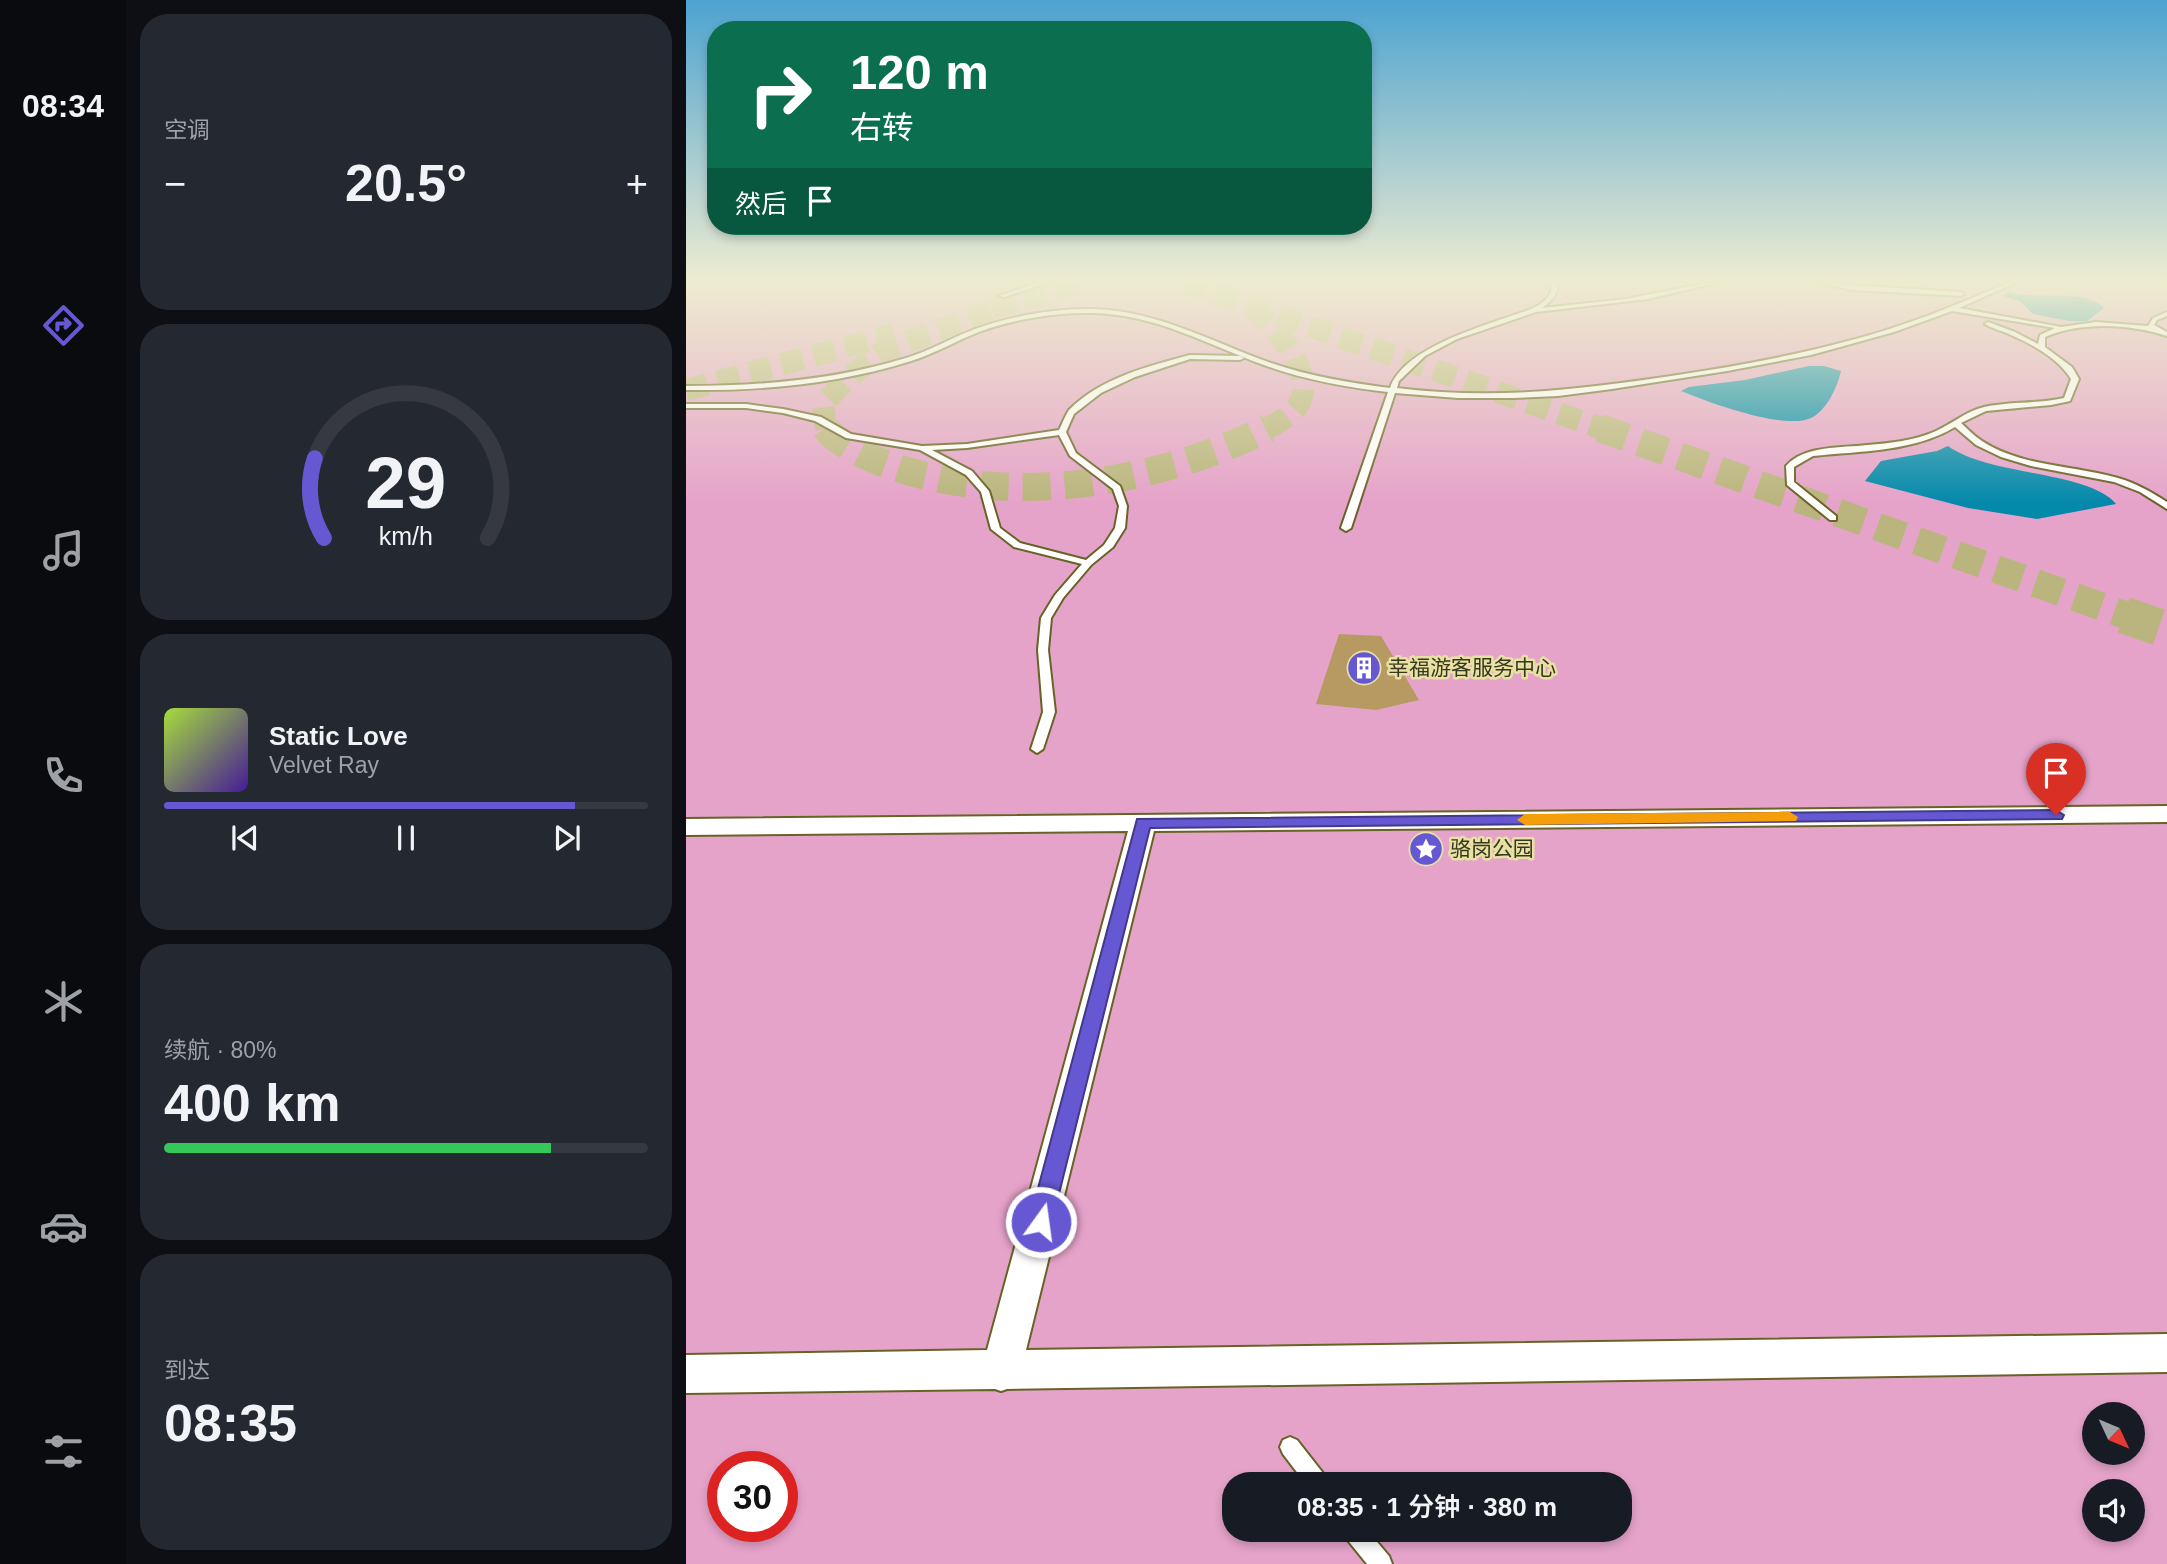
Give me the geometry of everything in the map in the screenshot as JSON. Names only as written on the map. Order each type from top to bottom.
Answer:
[{"type":"street","points":[[686,827],[2167,814]]},
{"type":"street","points":[[1001,1371],[1143,823]]},
{"type":"street","points":[[686,1374],[2167,1353]]},
{"type":"lane","points":[[686,388],[772,385],[855,373],[917,356]]},
{"type":"lane","points":[[1242,356],[1318,379],[1392,391],[1540,395],[1619,386],[1796,356]]},
{"type":"lane","points":[[1346,528],[1396,380],[1422,356]]},
{"type":"lane","points":[[1833,518],[1790,483],[1790,466],[1795,461],[1811,454],[1912,443],[1957,424],[1973,413],[2067,399],[2075,379],[2069,369],[2052,356]]},
{"type":"lane","points":[[1062,432],[1071,413],[1098,391],[1132,374],[1190,357],[1249,359]]},
{"type":"lane","points":[[686,406],[746,406],[783,411],[818,419],[849,436],[922,448],[967,446],[1062,432]]},
{"type":"lane","points":[[1957,424],[1970,439],[1996,454],[2100,474],[2140,489],[2167,506]]},
{"type":"lane","points":[[1037,749],[1049,712],[1043,650],[1046,618],[1059,597],[1088,563],[1108,547],[1120,528],[1123,506],[1117,488],[1073,454],[1062,432]]},
{"type":"lane","points":[[922,448],[969,473],[985,491],[996,529],[1017,545],[1088,563]]},
{"type":"lane","points":[[1290,1447],[1310,1472]]},
{"type":"lane","points":[[1364,1542],[1381,1564]]},
{"type":"shaded area","name":"骆岗公园","points":[[686,356],[2167,356],[2167,1564],[686,1564]]},
{"type":"water","points":[[1809,366],[1824,366],[1841,371],[1823,408],[1813,417],[1801,421],[1747,414],[1681,391],[1689,387],[1745,380]]},
{"type":"water","points":[[1948,446],[1966,456],[1988,463],[2084,485],[2103,493],[2116,504],[2037,519],[1968,508],[1865,481],[1881,461],[1937,451]]},
{"type":"building","name":"幸福游客服务中心","points":[[1339,634],[1381,636],[1419,700],[1376,710],[1316,704]]},
{"type":"tunnel","points":[[686,390],[812,356]]},
{"type":"tunnel","points":[[826,429],[823,404],[848,378],[877,356]]},
{"type":"tunnel","points":[[1265,429],[1297,407],[1303,394],[1303,381],[1294,356]]},
{"type":"tunnel","points":[[1394,356],[1604,429]]},
{"type":"tunnel","points":[[826,428],[845,445],[889,465],[935,478],[983,485],[1032,487],[1082,484],[1131,476],[1224,447],[1268,428]]},
{"type":"tunnel","points":[[1600,428],[2128,616]]},
{"type":"tunnel","points":[[2124,615],[2167,630]]},
{"type":"slow traffic","points":[[1525,820],[1790,817]]},
{"type":"place","name":"幸福游客服务中心","points":[[1364,668]]},
{"type":"place","name":"骆岗公园","points":[[1426,849]]},
{"type":"route","points":[[1041,1222],[1143,823],[2056,815]]}]
